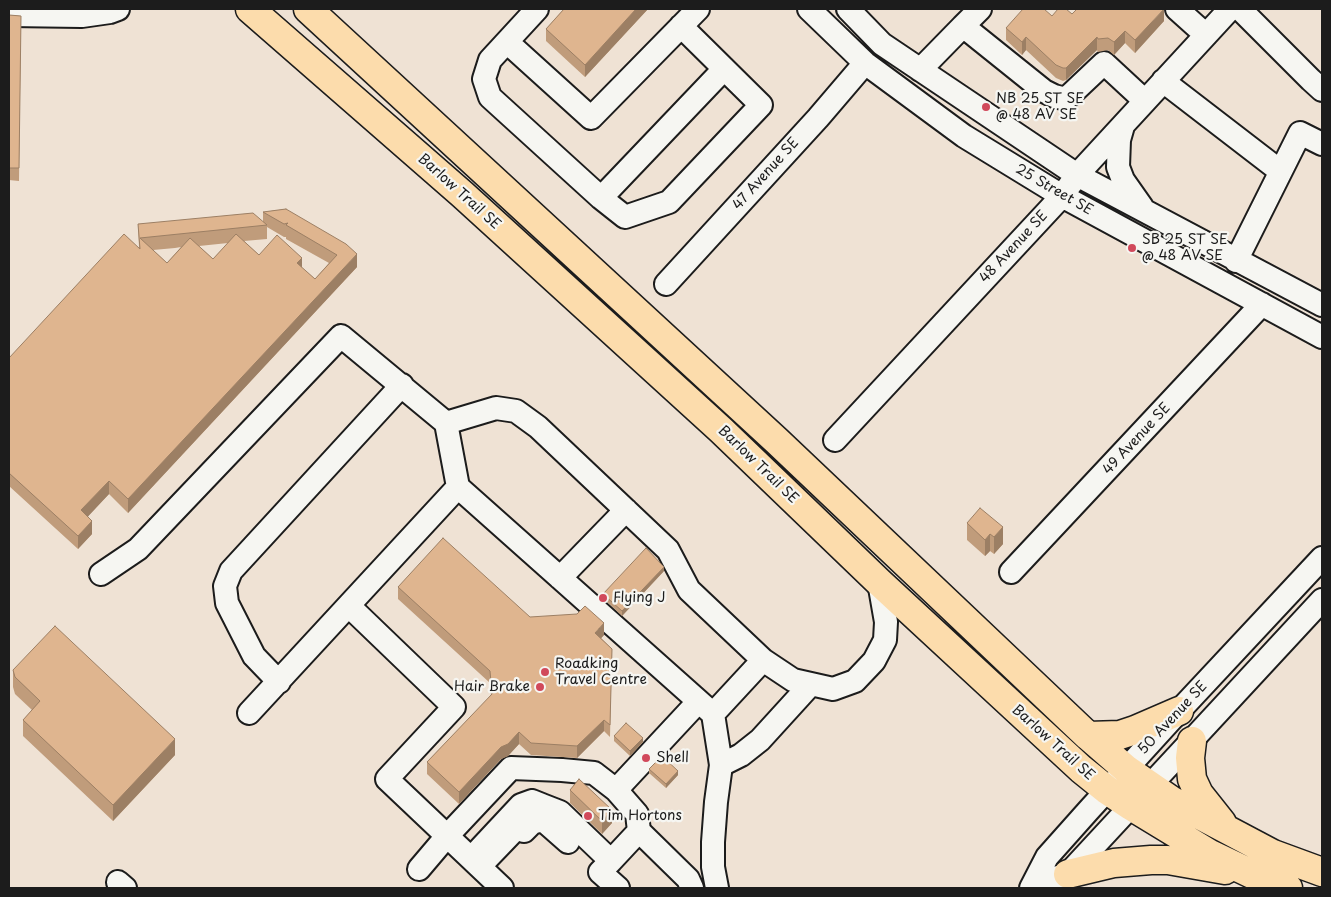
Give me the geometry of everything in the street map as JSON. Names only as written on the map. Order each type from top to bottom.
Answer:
[{"type":"main road","name":"Barlow Trail SE","points":[[250,9],[462,194],[721,430],[879,582],[1081,769],[1131,806],[1210,854],[1254,875],[1288,888]]},
{"type":"main road","name":"Barlow Trail SE","points":[[308,9],[778,441],[1088,736],[1126,769],[1171,800],[1273,854],[1322,872]]},
{"type":"main road","points":[[1088,736],[1128,732],[1179,711]]},
{"type":"main road","points":[[1192,741],[1190,758],[1192,779],[1199,794],[1228,830]]},
{"type":"main road","points":[[1068,874],[1114,863],[1150,860],[1187,863],[1254,875]]},
{"type":"street","points":[[9,15],[82,16],[118,9]]},
{"type":"street","points":[[537,9],[490,60],[484,79],[490,97],[624,217],[669,202],[761,105],[681,26]]},
{"type":"street","points":[[507,42],[591,118],[698,9]]},
{"type":"street","name":"25 Street SE","points":[[809,9],[865,63],[964,136],[1062,196],[1322,337]]},
{"type":"street","name":"25 Street SE","points":[[848,9],[882,44],[1077,175],[1322,306]]},
{"type":"street","points":[[920,70],[980,9]]},
{"type":"street","points":[[1177,9],[1206,35]]},
{"type":"street","name":"48 Avenue SE","points":[[835,440],[1062,196],[1077,175],[1230,9]]},
{"type":"street","points":[[1240,9],[1322,90]]},
{"type":"street","points":[[963,26],[1044,91],[1054,96],[1068,97],[1104,63],[1145,101]]},
{"type":"street","name":"47 Avenue SE","points":[[666,284],[818,118],[865,63]]},
{"type":"street","points":[[601,198],[724,69]]},
{"type":"street","points":[[1164,81],[1280,171]]},
{"type":"street","points":[[1122,126],[1118,140],[1118,167],[1123,180],[1146,212]]},
{"type":"street","points":[[1236,261],[1300,133],[1322,144]]},
{"type":"street","name":"49 Avenue SE","points":[[1011,572],[1262,304]]},
{"type":"street","points":[[101,574],[138,549],[341,336],[446,423],[458,487],[706,708],[721,765],[713,842],[713,867],[717,888]]},
{"type":"street","points":[[279,682],[254,656],[227,603],[225,586],[232,571],[402,385]]},
{"type":"street","points":[[446,423],[496,408],[516,411],[538,427],[668,550],[689,590],[764,660],[793,680],[832,689],[855,681],[874,661],[885,640],[886,622],[879,582]]},
{"type":"street","points":[[249,713],[458,487]]},
{"type":"street","points":[[560,578],[626,510]]},
{"type":"street","name":"50 Avenue SE","points":[[1032,887],[1047,857],[1179,711],[1322,558]]},
{"type":"street","name":"50 Avenue SE","points":[[1032,887],[1068,874],[1322,600]]},
{"type":"street","points":[[348,606],[454,707],[387,779],[502,888]]},
{"type":"street","points":[[616,790],[706,708],[764,660]]},
{"type":"street","points":[[721,765],[741,756],[760,740],[811,684]]},
{"type":"street","points":[[419,870],[447,836],[511,768],[562,770],[594,773],[616,790],[637,814],[639,831],[688,879],[692,888]]},
{"type":"street","points":[[479,866],[532,812],[542,805],[560,812],[611,861]]},
{"type":"street","points":[[479,866],[537,820],[543,820],[568,842]]},
{"type":"street","points":[[618,888],[600,872],[639,831]]},
{"type":"building","points":[[564,9],[636,9],[585,65],[546,29]]},
{"type":"building","points":[[1023,9],[1044,9],[1052,16],[1058,9],[1066,9],[1072,14],[1077,9],[1164,9],[1135,40],[1125,31],[1114,42],[1108,38],[1098,39],[1097,37],[1066,68],[1063,68],[1056,65],[1026,37],[1022,42],[1006,28]]},
{"type":"building","points":[[9,15],[21,16],[19,168],[9,168]]},
{"type":"building","points":[[286,209],[346,244],[357,254],[128,499],[109,481],[81,510],[92,521],[78,536],[9,473],[9,358],[124,234],[140,249],[138,224],[253,213],[267,225],[140,238],[167,263],[190,238],[213,259],[236,234],[259,255],[277,235],[302,258],[297,263],[315,279],[337,255],[286,225],[288,223],[284,224],[263,212]]},
{"type":"building","points":[[980,508],[1003,527],[994,537],[990,534],[985,540],[967,523]]},
{"type":"building","name":"Roadking Travel Centre","points":[[443,538],[530,617],[577,614],[585,606],[604,623],[595,633],[612,649],[610,725],[604,720],[577,746],[531,743],[519,732],[508,744],[501,747],[459,792],[427,762],[492,694],[490,671],[398,587]]},
{"type":"building","points":[[646,548],[664,567],[622,611],[603,594]]},
{"type":"building","points":[[55,626],[175,739],[113,805],[23,720],[40,701],[15,677],[13,670]]},
{"type":"building","points":[[626,723],[643,738],[630,751],[614,736]]},
{"type":"building","points":[[662,756],[678,771],[666,784],[649,769]]},
{"type":"building","points":[[579,779],[612,810],[602,821],[570,790]]},
{"type":"place","name":"NB 25 ST SE @ 48 AV SE","points":[[986,107]]},
{"type":"place","name":"SB 25 ST SE @ 48 AV SE","points":[[1132,248]]},
{"type":"place","name":"Flying J","points":[[603,598]]},
{"type":"place","name":"Roadking Travel Centre","points":[[545,672]]},
{"type":"place","name":"Hair Brake","points":[[540,687]]},
{"type":"place","name":"Shell","points":[[646,758]]},
{"type":"place","name":"Tim Hortons","points":[[588,816]]}]
